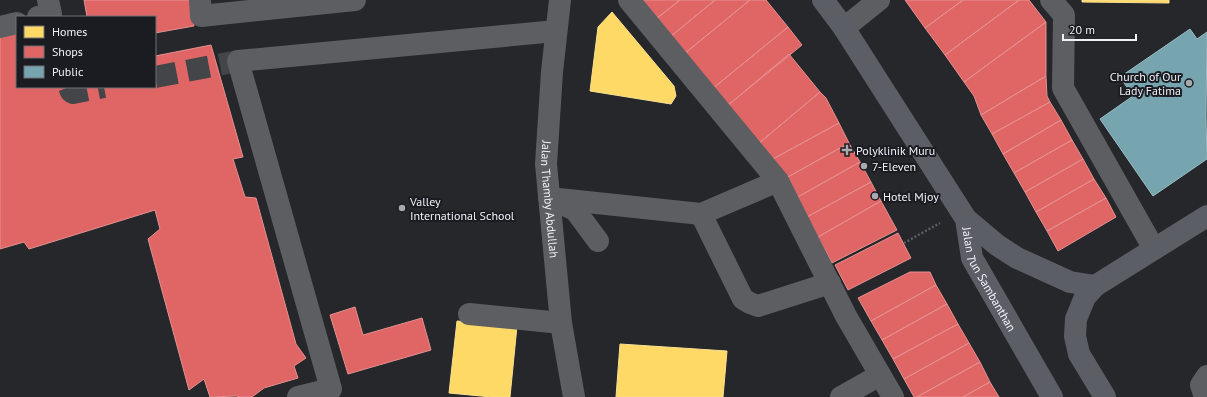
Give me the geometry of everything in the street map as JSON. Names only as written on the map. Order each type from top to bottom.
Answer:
[{"type":"main road","name":"Jalan Tun Sambanthan","points":[[823,0],[844,28],[963,215],[972,258],[1052,397]]},
{"type":"main road","points":[[963,215],[997,245],[1017,258],[1070,282],[1095,286]]},
{"type":"main road","points":[[1105,397],[1080,354],[1075,336],[1076,319],[1084,297],[1095,286],[1207,216]]},
{"type":"street","points":[[200,0],[201,16],[355,0]]},
{"type":"street","name":"Jalan Thamby Abdullah","points":[[560,0],[552,72],[546,164],[561,323],[574,397]]},
{"type":"street","points":[[629,0],[778,181],[846,316],[893,397]]},
{"type":"street","points":[[844,28],[879,0]]},
{"type":"street","points":[[1051,0],[1064,15],[1063,88],[1154,249]]},
{"type":"street","points":[[0,27],[16,23]]},
{"type":"street","points":[[298,397],[331,389],[238,61],[556,31]]},
{"type":"street","points":[[549,198],[701,214],[778,181]]},
{"type":"street","points":[[549,198],[575,210],[598,241]]},
{"type":"street","points":[[701,214],[743,299],[750,303],[758,306],[830,283]]},
{"type":"street","points":[[469,314],[561,323]]},
{"type":"street","points":[[1038,372],[1038,397]]},
{"type":"street","points":[[841,397],[880,375]]},
{"type":"street","points":[[1205,397],[1201,385],[1207,376]]},
{"type":"path","points":[[904,243],[963,215]]},
{"type":"building: Homes","points":[[1082,0],[1169,0],[1169,3],[1082,2]]},
{"type":"building: Homes","points":[[612,12],[674,86],[676,96],[671,104],[590,91],[598,27]]},
{"type":"building: Homes","points":[[457,321],[517,326],[510,397],[491,397],[449,393]]},
{"type":"building: Homes","points":[[620,344],[727,351],[723,397],[616,397]]},
{"type":"building: Shops","points":[[84,0],[192,0],[194,26],[156,33],[156,16],[87,16]]},
{"type":"building: Shops","points":[[644,0],[680,0],[656,19],[642,2]]},
{"type":"building: Shops","points":[[680,0],[715,0],[670,37],[656,19]]},
{"type":"building: Shops","points":[[715,0],[750,0],[684,54],[670,37]]},
{"type":"building: Shops","points":[[750,0],[766,0],[788,27],[712,89],[684,54]]},
{"type":"building: Shops","points":[[905,0],[963,0],[925,28]]},
{"type":"building: Shops","points":[[963,0],[1019,0],[945,55],[925,28]]},
{"type":"building: Shops","points":[[1019,0],[1029,0],[1046,22],[964,82],[945,55]]},
{"type":"building: Shops","points":[[1046,22],[1046,76],[981,115],[974,96],[964,82]]},
{"type":"building: Shops","points":[[788,27],[802,45],[727,106],[712,89]]},
{"type":"building: Shops","points":[[16,33],[16,88],[156,88],[156,56],[211,45],[243,157],[233,159],[245,197],[256,198],[296,344],[306,358],[294,366],[298,378],[264,388],[252,397],[210,397],[204,379],[189,390],[148,239],[160,229],[155,210],[29,249],[24,242],[0,249],[0,38]]},
{"type":"building: Shops","points":[[789,54],[820,92],[758,144],[727,106]]},
{"type":"building: Shops","points":[[1046,76],[1047,96],[1050,102],[992,134],[981,115]]},
{"type":"building: Shops","points":[[820,92],[826,98],[839,123],[771,160],[758,144]]},
{"type":"building: Shops","points":[[1050,102],[1061,120],[1003,154],[992,134]]},
{"type":"building: Shops","points":[[1061,120],[1072,140],[1014,173],[1003,154]]},
{"type":"building: Shops","points":[[839,123],[849,143],[786,178],[771,160]]},
{"type":"building: Shops","points":[[1072,140],[1083,159],[1025,192],[1014,173]]},
{"type":"building: Shops","points":[[849,143],[860,162],[796,198],[786,178]]},
{"type":"building: Shops","points":[[1083,159],[1094,179],[1036,212],[1025,192]]},
{"type":"building: Shops","points":[[860,162],[871,182],[807,217],[796,198]]},
{"type":"building: Shops","points":[[1094,179],[1106,198],[1047,231],[1036,212]]},
{"type":"building: Shops","points":[[871,182],[881,201],[818,237],[807,217]]},
{"type":"building: Shops","points":[[1106,198],[1116,217],[1058,251],[1047,231]]},
{"type":"building: Shops","points":[[881,201],[897,230],[832,263],[818,237]]},
{"type":"building: Shops","points":[[898,233],[911,258],[848,290],[835,265]]},
{"type":"building: Shops","points":[[910,272],[930,272],[936,285],[871,321],[858,298]]},
{"type":"building: Shops","points":[[936,285],[947,304],[882,340],[871,321]]},
{"type":"building: Shops","points":[[947,304],[958,324],[893,359],[882,340]]},
{"type":"building: Shops","points":[[355,307],[363,335],[422,318],[431,350],[348,374],[330,315]]},
{"type":"building: Shops","points":[[958,324],[969,343],[904,379],[893,359]]},
{"type":"building: Shops","points":[[969,343],[980,362],[917,397],[914,397],[904,379]]},
{"type":"building: Shops","points":[[980,362],[990,382],[963,397],[917,397]]},
{"type":"building: Shops","points":[[990,382],[999,397],[963,397]]},
{"type":"building: Public","points":[[1190,29],[1197,39],[1207,32],[1207,159],[1153,196],[1100,119],[1133,96],[1120,77]]},
{"type":"tunnel","points":[[156,77],[238,61]]},
{"type":"tunnel","points":[[69,88],[73,93],[99,88]]},
{"type":"place","name":"Church of Our Lady Fatima","points":[[1189,83]]},
{"type":"place","name":"Polyklinik Muru","points":[[847,150]]},
{"type":"place","name":"7-Eleven","points":[[864,166]]},
{"type":"place","name":"Hotel Mjoy","points":[[875,196]]},
{"type":"place","name":"Valley International School","points":[[402,208]]}]
